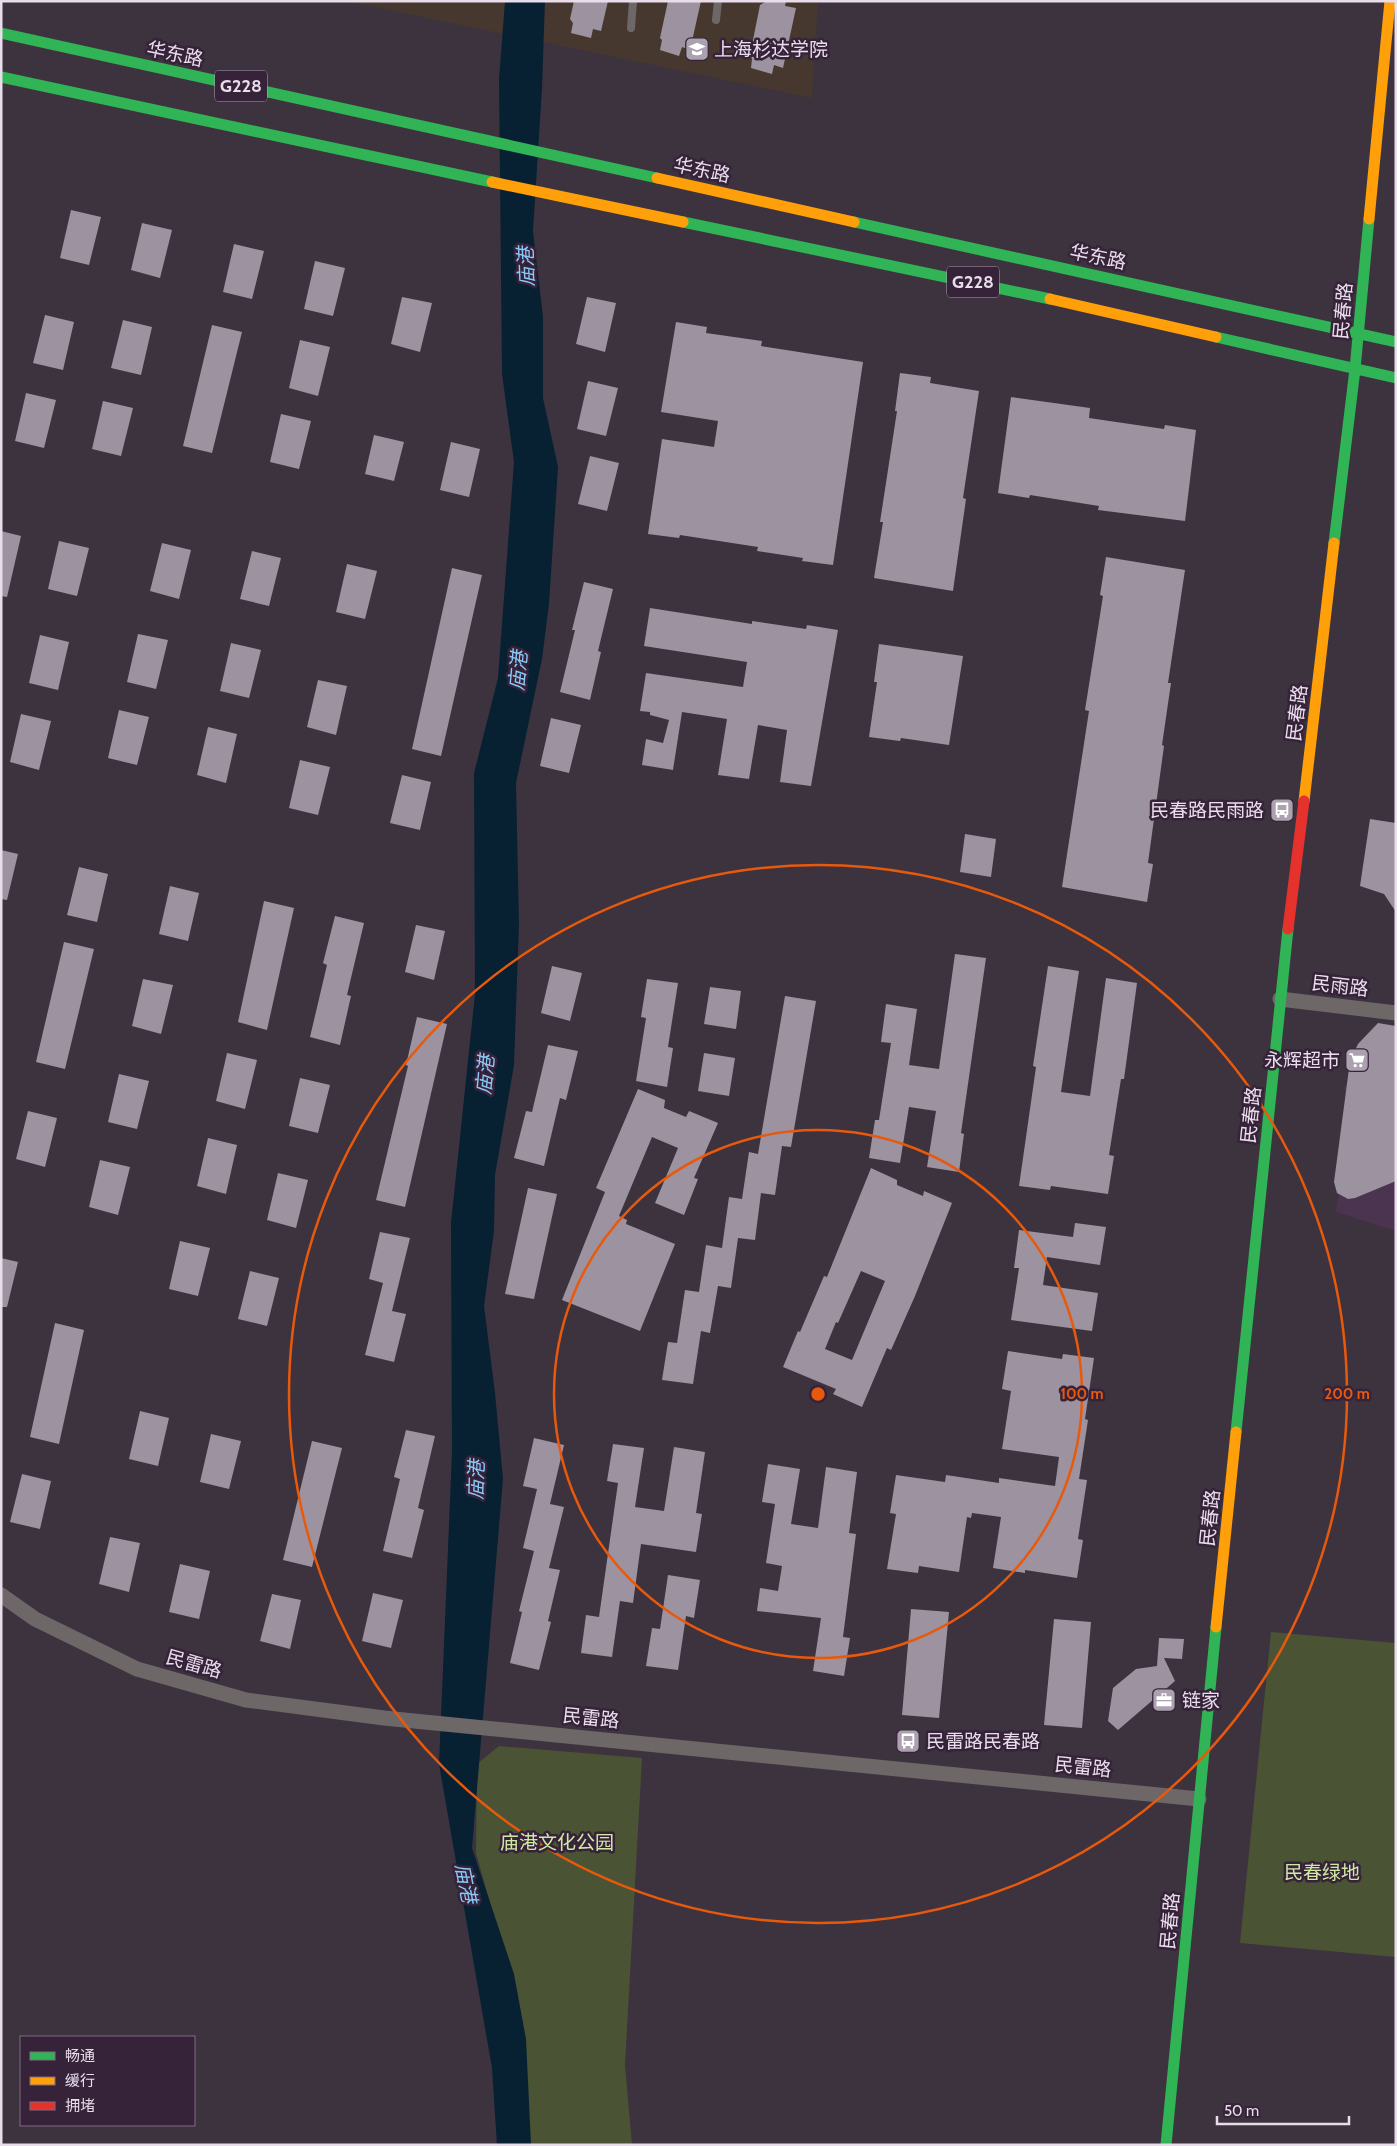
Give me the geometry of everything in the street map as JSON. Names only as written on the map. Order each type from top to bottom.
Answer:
[{"type":"main road","name":"民春路","points":[[1166,2145],[1280,999],[1355,369],[1390,1]]},
{"type":"main road","name":"华东路","points":[[1,33],[1396,342]]},
{"type":"main road","name":"G228","points":[[1,77],[1026,293],[1396,378]]},
{"type":"street","name":"民雨路","points":[[1280,999],[1396,1014]]},
{"type":"street","name":"民雷路","points":[[1,1596],[35,1619],[137,1669],[246,1700],[384,1718],[1199,1799]]},
{"type":"lane","points":[[632,28],[633,1]]},
{"type":"lane","points":[[716,20],[718,1]]},
{"type":"shaded area","name":"上海杉达学院","points":[[346,1],[818,1],[812,98]]},
{"type":"shaded area","points":[[1396,1037],[1396,1231],[1336,1212],[1351,1112],[1344,1088],[1356,1068]]},
{"type":"green space","name":"民春绿地","points":[[1271,1632],[1396,1643],[1396,1957],[1240,1943]]},
{"type":"green space","name":"庙港文化公园","points":[[499,1746],[642,1758],[625,2065],[632,2145],[526,2145],[514,1988],[476,1853],[477,1764]]},
{"type":"water","name":"庙港","points":[[505,1],[545,1],[542,88],[533,231],[543,317],[543,398],[558,467],[549,604],[542,659],[516,783],[519,924],[514,1065],[495,1175],[494,1231],[484,1306],[503,1479],[472,1848],[514,1974],[526,2039],[531,2145],[497,2145],[492,2068],[439,1764],[452,1452],[451,1223],[475,994],[474,773],[498,678],[514,462],[502,374],[499,79]]},
{"type":"building","points":[[574,1],[608,1],[601,31],[593,29],[591,38],[571,33],[573,23],[570,19]]},
{"type":"building","points":[[668,1],[701,1],[690,50],[682,47],[679,56],[660,50],[662,40],[660,38]]},
{"type":"building","points":[[767,1],[786,1],[785,6],[796,8],[783,68],[774,65],[772,74],[751,68],[752,59],[750,55],[760,5]]},
{"type":"building","points":[[71,210],[101,217],[89,265],[60,258]]},
{"type":"building","points":[[142,223],[172,230],[160,278],[131,270]]},
{"type":"building","points":[[234,244],[264,251],[252,299],[223,292]]},
{"type":"building","points":[[315,261],[345,268],[333,316],[304,309]]},
{"type":"building","points":[[402,297],[432,303],[420,352],[391,344]]},
{"type":"building","points":[[587,297],[616,303],[605,352],[576,344]]},
{"type":"building","points":[[45,315],[74,322],[63,370],[33,363]]},
{"type":"building","points":[[123,320],[152,327],[141,375],[111,368]]},
{"type":"building","points":[[676,322],[707,327],[706,333],[762,341],[761,346],[863,362],[833,565],[802,561],[803,558],[757,551],[758,547],[680,535],[679,538],[648,534],[662,439],[714,447],[718,421],[661,412]]},
{"type":"building","points":[[212,325],[242,332],[212,453],[183,446]]},
{"type":"building","points":[[300,340],[330,347],[318,396],[289,388]]},
{"type":"building","points":[[900,373],[931,377],[930,383],[979,391],[963,498],[966,499],[953,591],[874,578],[883,522],[880,522],[897,411],[895,411]]},
{"type":"building","points":[[588,381],[618,388],[606,436],[577,429]]},
{"type":"building","points":[[26,393],[56,400],[44,448],[15,441]]},
{"type":"building","points":[[1011,397],[1090,408],[1089,418],[1164,429],[1165,425],[1196,430],[1185,521],[1098,510],[1099,506],[1030,495],[1029,498],[998,493]]},
{"type":"building","points":[[103,401],[133,408],[121,456],[92,449]]},
{"type":"building","points":[[281,414],[311,421],[299,469],[270,462]]},
{"type":"building","points":[[374,435],[404,442],[394,481],[365,474]]},
{"type":"building","points":[[451,442],[480,449],[469,497],[440,490]]},
{"type":"building","points":[[590,456],[619,463],[607,511],[578,504]]},
{"type":"building","points":[[1,531],[21,536],[7,597],[1,596]]},
{"type":"building","points":[[59,541],[89,548],[77,596],[48,589]]},
{"type":"building","points":[[162,543],[191,550],[179,599],[150,591]]},
{"type":"building","points":[[252,551],[281,558],[269,606],[240,599]]},
{"type":"building","points":[[1106,557],[1185,570],[1168,683],[1171,683],[1148,863],[1153,864],[1147,902],[1062,887],[1089,711],[1085,710],[1103,596],[1100,595]]},
{"type":"building","points":[[347,564],[377,571],[365,619],[336,612]]},
{"type":"building","points":[[452,568],[482,575],[441,756],[412,749]]},
{"type":"building","points":[[584,582],[613,589],[598,651],[601,652],[590,700],[560,692]]},
{"type":"building","points":[[650,608],[752,624],[752,621],[806,629],[807,625],[838,630],[811,786],[780,782],[787,730],[758,725],[749,779],[718,775],[727,719],[682,712],[673,770],[642,765],[646,739],[663,743],[669,720],[650,715],[650,712],[640,711],[646,673],[743,687],[747,662],[644,646]]},
{"type":"building","points":[[138,634],[168,640],[156,689],[127,682]]},
{"type":"building","points":[[40,635],[69,642],[58,690],[29,683]]},
{"type":"building","points":[[231,643],[261,650],[249,698],[220,691]]},
{"type":"building","points":[[879,644],[963,656],[949,745],[901,738],[900,741],[869,737],[877,682],[874,682]]},
{"type":"building","points":[[318,680],[347,686],[336,735],[307,727]]},
{"type":"building","points":[[119,710],[149,717],[137,765],[108,758]]},
{"type":"building","points":[[21,714],[51,721],[39,770],[10,762]]},
{"type":"building","points":[[551,718],[581,725],[569,773],[540,766]]},
{"type":"building","points":[[208,727],[237,734],[226,783],[197,775]]},
{"type":"building","points":[[300,760],[330,767],[318,815],[289,808]]},
{"type":"building","points":[[402,775],[431,782],[420,830],[390,823]]},
{"type":"building","points":[[1370,819],[1396,823],[1396,912],[1384,894],[1360,886]]},
{"type":"building","points":[[965,834],[996,839],[991,877],[960,872]]},
{"type":"building","points":[[1,850],[18,854],[7,900],[1,899]]},
{"type":"building","points":[[79,867],[108,874],[97,922],[67,915]]},
{"type":"building","points":[[170,886],[199,893],[188,941],[159,934]]},
{"type":"building","points":[[264,901],[294,908],[267,1030],[238,1022]]},
{"type":"building","points":[[335,916],[364,923],[347,995],[351,996],[340,1045],[310,1037],[327,965],[323,963]]},
{"type":"building","points":[[416,925],[445,931],[434,980],[405,972]]},
{"type":"building","points":[[64,942],[94,949],[65,1069],[36,1062]]},
{"type":"building","points":[[955,954],[986,958],[961,1133],[964,1134],[959,1172],[927,1167],[936,1111],[909,1107],[900,1163],[869,1158],[875,1120],[879,1120],[891,1043],[881,1042],[886,1004],[917,1009],[909,1065],[939,1069]]},
{"type":"building","points":[[552,966],[582,973],[570,1021],[541,1013]]},
{"type":"building","points":[[1048,966],[1079,971],[1061,1092],[1090,1096],[1106,978],[1137,983],[1124,1079],[1121,1079],[1109,1155],[1114,1156],[1108,1194],[1051,1186],[1050,1190],[1019,1186],[1036,1067],[1033,1066]]},
{"type":"building","points":[[143,979],[173,985],[161,1034],[132,1026]]},
{"type":"building","points":[[647,979],[678,983],[668,1047],[673,1048],[667,1087],[636,1081],[646,1018],[641,1017]]},
{"type":"building","points":[[710,987],[741,991],[736,1029],[704,1024]]},
{"type":"building","points":[[785,996],[816,1001],[791,1147],[782,1146],[775,1195],[761,1193],[755,1240],[738,1238],[731,1288],[718,1286],[710,1333],[701,1331],[693,1384],[662,1380],[668,1342],[677,1343],[685,1290],[699,1292],[706,1245],[722,1248],[729,1197],[742,1199],[749,1152],[758,1154]]},
{"type":"building","points":[[417,1017],[447,1024],[405,1207],[376,1200],[408,1066],[406,1065]]},
{"type":"building","points":[[1378,1023],[1396,1026],[1396,1181],[1355,1198],[1348,1199],[1337,1193],[1334,1182],[1350,1061],[1358,1044]]},
{"type":"building","points":[[548,1045],[578,1051],[566,1100],[560,1098],[544,1166],[514,1158],[526,1111],[532,1112]]},
{"type":"building","points":[[227,1053],[257,1060],[245,1109],[216,1101]]},
{"type":"building","points":[[704,1053],[735,1058],[729,1096],[698,1091]]},
{"type":"building","points":[[119,1074],[149,1081],[137,1129],[108,1122]]},
{"type":"building","points":[[300,1078],[330,1085],[318,1133],[289,1126]]},
{"type":"building","points":[[638,1089],[665,1100],[664,1108],[686,1117],[689,1111],[718,1123],[694,1178],[698,1179],[684,1215],[655,1203],[678,1148],[652,1137],[619,1216],[627,1220],[626,1224],[675,1244],[640,1331],[562,1300],[605,1192],[596,1188]]},
{"type":"building","points":[[28,1111],[57,1118],[45,1167],[16,1159]]},
{"type":"building","points":[[208,1138],[237,1145],[226,1194],[197,1186]]},
{"type":"building","points":[[100,1160],[130,1167],[118,1215],[89,1207]]},
{"type":"building","points":[[871,1168],[897,1180],[897,1185],[923,1196],[924,1191],[952,1203],[915,1296],[891,1350],[887,1348],[862,1407],[833,1394],[836,1389],[783,1367],[824,1276],[827,1277]],"holes":[[[861,1271],[885,1281],[852,1360],[825,1349]]]},
{"type":"building","points":[[278,1173],[308,1180],[296,1228],[267,1220]]},
{"type":"building","points":[[528,1188],[557,1194],[534,1299],[505,1294]]},
{"type":"building","points":[[1075,1223],[1106,1227],[1100,1265],[1047,1257],[1043,1285],[1098,1293],[1092,1331],[1011,1320],[1019,1268],[1014,1268],[1019,1230],[1073,1237]]},
{"type":"building","points":[[380,1232],[410,1238],[392,1311],[406,1314],[394,1362],[365,1355],[383,1283],[369,1279]]},
{"type":"building","points":[[180,1241],[210,1248],[198,1296],[169,1289]]},
{"type":"building","points":[[1,1258],[18,1262],[7,1307],[1,1307]]},
{"type":"building","points":[[250,1271],[279,1278],[267,1326],[238,1319]]},
{"type":"building","points":[[55,1323],[84,1330],[59,1444],[30,1437]]},
{"type":"building","points":[[1008,1351],[1062,1359],[1063,1354],[1094,1358],[1085,1419],[1088,1420],[1079,1479],[1087,1480],[1078,1539],[1083,1540],[1077,1578],[1025,1570],[1025,1573],[993,1568],[1001,1517],[972,1513],[971,1518],[967,1517],[959,1572],[919,1566],[918,1573],[887,1569],[896,1514],[890,1513],[896,1475],[945,1482],[946,1475],[999,1483],[999,1478],[1055,1486],[1059,1457],[1002,1449],[1011,1391],[1002,1389]]},
{"type":"building","points":[[140,1411],[169,1418],[158,1466],[129,1459]]},
{"type":"building","points":[[406,1430],[435,1436],[418,1508],[424,1510],[412,1558],[383,1551],[400,1479],[394,1477]]},
{"type":"building","points":[[211,1434],[241,1441],[229,1489],[200,1482]]},
{"type":"building","points":[[534,1438],[564,1445],[550,1504],[564,1507],[549,1568],[560,1570],[548,1621],[551,1622],[539,1670],[510,1663],[522,1612],[519,1611],[534,1551],[523,1548],[537,1489],[523,1486]]},
{"type":"building","points":[[312,1441],[342,1448],[312,1567],[283,1560]]},
{"type":"building","points":[[613,1444],[644,1448],[635,1507],[664,1511],[674,1447],[705,1452],[696,1513],[702,1514],[696,1552],[641,1544],[633,1603],[620,1601],[612,1657],[581,1653],[586,1615],[599,1617],[618,1483],[607,1481]]},
{"type":"building","points":[[768,1464],[800,1469],[791,1524],[818,1528],[826,1467],[857,1472],[849,1533],[856,1534],[843,1637],[850,1638],[844,1676],[813,1671],[821,1618],[757,1611],[760,1588],[778,1591],[782,1566],[766,1563],[775,1504],[762,1502]]},
{"type":"building","points":[[22,1474],[51,1481],[40,1529],[10,1522]]},
{"type":"building","points":[[110,1537],[140,1543],[129,1592],[99,1584]]},
{"type":"building","points":[[180,1564],[210,1571],[199,1619],[169,1612]]},
{"type":"building","points":[[668,1575],[700,1580],[694,1618],[686,1616],[678,1670],[646,1666],[652,1628],[660,1629]]},
{"type":"building","points":[[373,1593],[403,1600],[391,1648],[362,1641]]},
{"type":"building","points":[[272,1594],[301,1600],[290,1649],[260,1641]]},
{"type":"building","points":[[911,1609],[949,1612],[939,1718],[902,1715]]},
{"type":"building","points":[[1054,1619],[1091,1622],[1082,1728],[1044,1725]]},
{"type":"building","points":[[1159,1638],[1184,1639],[1182,1659],[1164,1658],[1175,1681],[1118,1730],[1108,1721],[1113,1688],[1136,1669],[1157,1666]]},
{"type":"traffic: fast","points":[[1,33],[657,178]]},
{"type":"traffic: fast","points":[[1,77],[492,182]]},
{"type":"traffic: fast","points":[[1334,543],[1355,369],[1369,219]]},
{"type":"traffic: fast","points":[[683,222],[1050,299]]},
{"type":"traffic: fast","points":[[854,222],[1396,342]]},
{"type":"traffic: fast","points":[[1216,337],[1396,378]]},
{"type":"traffic: fast","points":[[1236,1432],[1288,929]]},
{"type":"traffic: fast","points":[[1166,2145],[1216,1627]]},
{"type":"traffic: slow","points":[[1369,219],[1390,1]]},
{"type":"traffic: slow","points":[[657,178],[854,222]]},
{"type":"traffic: slow","points":[[492,182],[683,222]]},
{"type":"traffic: slow","points":[[1050,299],[1216,337]]},
{"type":"traffic: slow","points":[[1304,801],[1334,543]]},
{"type":"traffic: slow","points":[[1216,1627],[1236,1432]]},
{"type":"traffic: jam","points":[[1288,929],[1304,801]]},
{"type":"place","name":"上海杉达学院","points":[[697,49]]},
{"type":"place","name":"民春路民雨路","points":[[1282,810]]},
{"type":"place","name":"永辉超市","points":[[1357,1060]]},
{"type":"place","name":"链家","points":[[1164,1700]]},
{"type":"place","name":"民雷路民春路","points":[[908,1741]]}]
